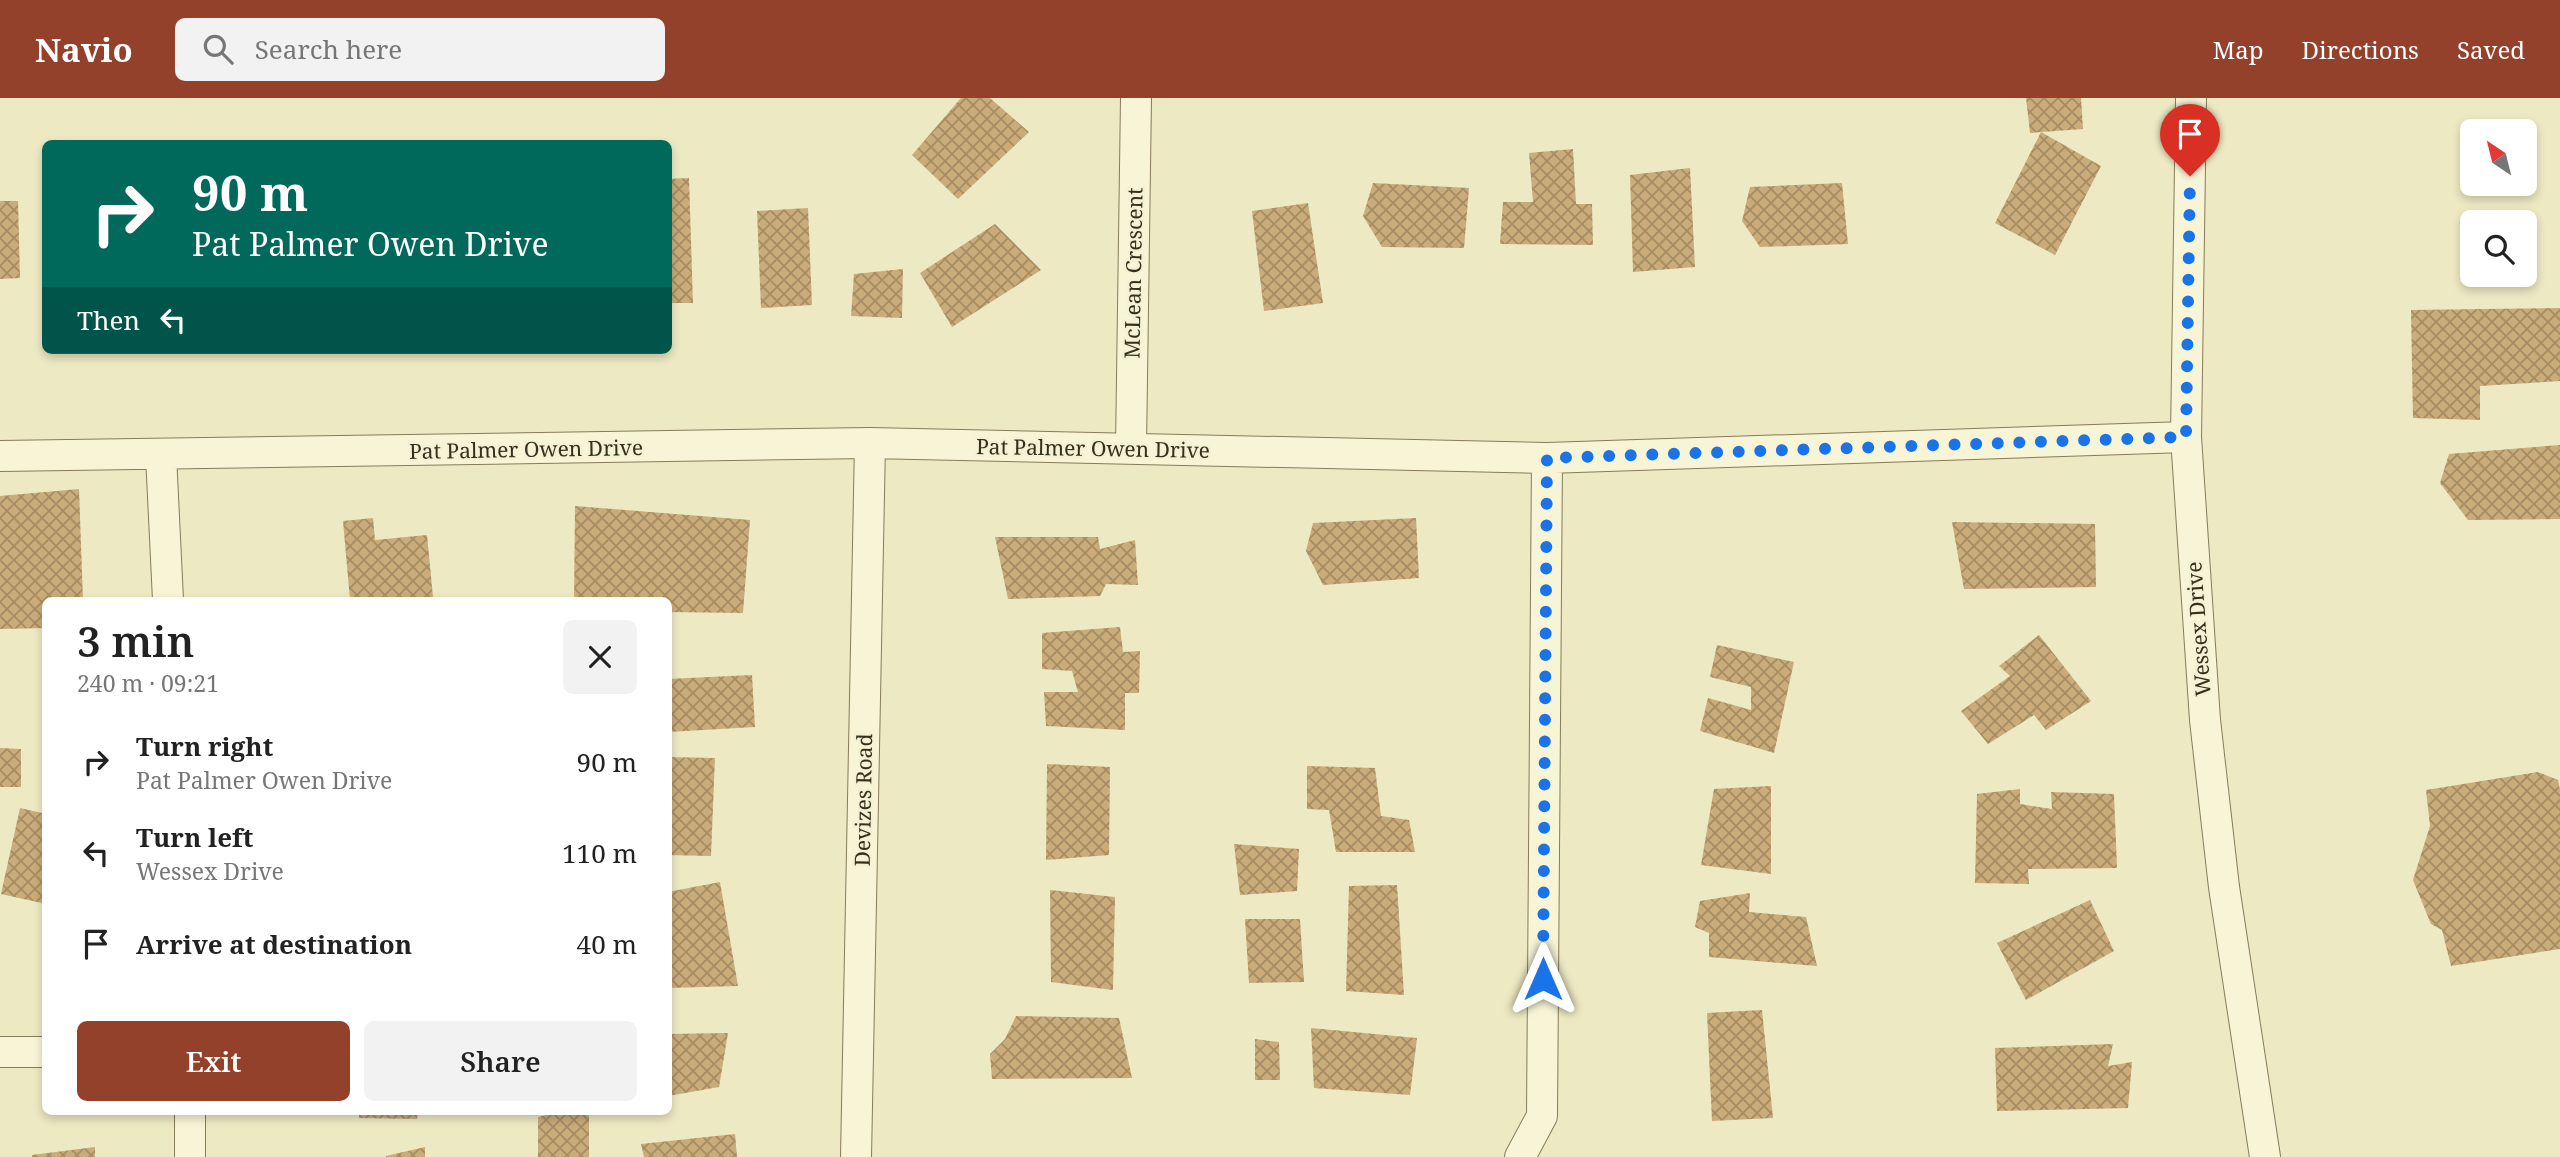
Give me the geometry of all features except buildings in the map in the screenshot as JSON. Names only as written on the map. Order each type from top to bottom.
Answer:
[{"type":"street","name":"McLean Crescent","points":[[1131,448],[1136,98]]},
{"type":"street","name":"Wessex Drive","points":[[2191,98],[2186,437],[2204,720],[2224,887],[2265,1157]]},
{"type":"street","name":"Pat Palmer Owen Drive","points":[[0,456],[870,443],[1547,458],[2186,437]]},
{"type":"street","name":"Devizes Road","points":[[856,1157],[870,443]]},
{"type":"street","points":[[161,455],[168,597]]},
{"type":"street","points":[[1520,1157],[1542,1116],[1547,458]]},
{"type":"street","points":[[0,1052],[42,1052]]},
{"type":"street","points":[[190,1115],[190,1157]]},
{"type":"route","points":[[1543,979],[1547,458],[2186,437],[2190,176]]}]
